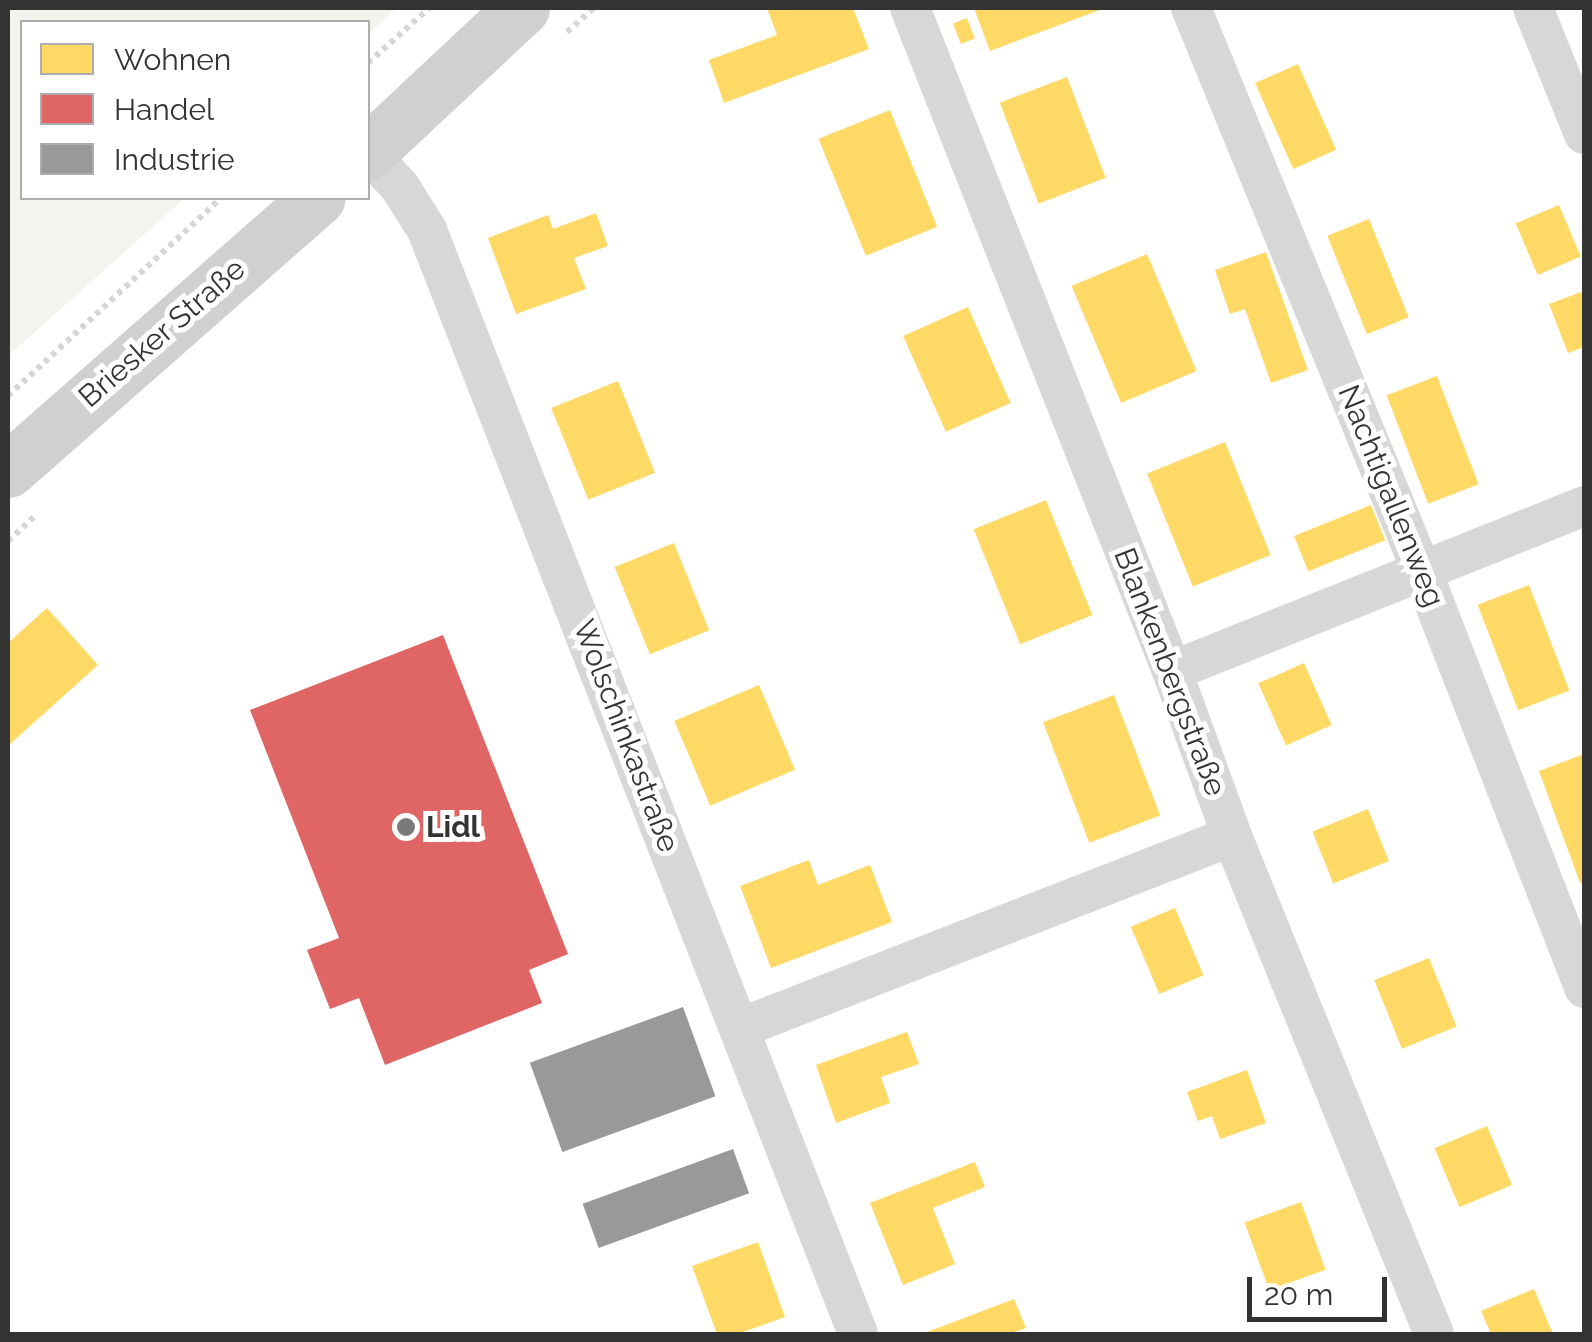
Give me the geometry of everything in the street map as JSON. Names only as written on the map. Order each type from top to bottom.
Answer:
[{"type":"main road","points":[[370,150],[522,8]]},
{"type":"main road","name":"Briesker Straße","points":[[8,470],[316,200]]},
{"type":"street","name":"Blankenbergstraße","points":[[910,8],[1172,671],[1232,836],[1434,1334]]},
{"type":"street","name":"Nachtigallenweg","points":[[1192,8],[1420,568],[1584,988]]},
{"type":"street","points":[[1533,8],[1584,134]]},
{"type":"street","name":"Wolschinkastraße","points":[[370,154],[400,187],[428,230],[858,1334]]},
{"type":"street","points":[[1172,671],[1420,568],[1584,506]]},
{"type":"street","points":[[740,1028],[1232,836]]},
{"type":"path","points":[[370,61],[428,8]]},
{"type":"path","points":[[8,396],[219,200]]},
{"type":"shaded area","points":[[8,8],[397,8],[370,32],[370,20],[20,20],[20,200],[183,200],[8,356]]},
{"type":"building: Wohnen","points":[[767,8],[853,8],[869,49],[724,103],[709,60],[777,35]]},
{"type":"building: Wohnen","points":[[974,8],[1105,8],[990,51]]},
{"type":"building: Wohnen","points":[[967,18],[975,39],[961,44],[953,23]]},
{"type":"building: Wohnen","points":[[1298,64],[1336,150],[1293,169],[1255,83]]},
{"type":"building: Wohnen","points":[[1067,77],[1106,178],[1038,204],[1000,103]]},
{"type":"building: Wohnen","points":[[890,110],[937,227],[866,256],[819,139]]},
{"type":"building: Wohnen","points":[[1559,205],[1581,257],[1538,275],[1516,223]]},
{"type":"building: Wohnen","points":[[596,213],[608,246],[574,258],[586,289],[516,314],[488,238],[548,215],[553,229]]},
{"type":"building: Wohnen","points":[[1369,219],[1409,317],[1367,334],[1327,236]]},
{"type":"building: Wohnen","points":[[1266,252],[1308,370],[1271,383],[1245,309],[1230,314],[1215,270]]},
{"type":"building: Wohnen","points":[[1147,254],[1197,371],[1121,403],[1072,286]]},
{"type":"building: Wohnen","points":[[1584,291],[1584,347],[1568,353],[1549,304]]},
{"type":"building: Wohnen","points":[[968,307],[1011,403],[946,432],[903,336]]},
{"type":"building: Wohnen","points":[[1437,376],[1479,484],[1428,504],[1387,395]]},
{"type":"building: Wohnen","points":[[618,381],[655,473],[588,500],[551,408]]},
{"type":"building: Wohnen","points":[[1225,442],[1271,555],[1193,587],[1147,473]]},
{"type":"building: Wohnen","points":[[1046,500],[1092,615],[1020,644],[974,529]]},
{"type":"building: Wohnen","points":[[1371,505],[1385,540],[1308,571],[1294,536]]},
{"type":"building: Wohnen","points":[[674,543],[709,630],[650,654],[615,567]]},
{"type":"building: Wohnen","points":[[1529,585],[1569,690],[1518,710],[1478,605]]},
{"type":"building: Wohnen","points":[[47,608],[98,665],[8,746],[8,643]]},
{"type":"building: Wohnen","points":[[1304,663],[1332,725],[1286,745],[1258,683]]},
{"type":"building: Wohnen","points":[[759,685],[795,770],[710,806],[674,721]]},
{"type":"building: Wohnen","points":[[1114,695],[1160,815],[1089,843],[1043,722]]},
{"type":"building: Wohnen","points":[[1584,754],[1584,881],[1580,883],[1539,771]]},
{"type":"building: Wohnen","points":[[1368,809],[1389,861],[1333,883],[1312,831]]},
{"type":"building: Wohnen","points":[[809,860],[818,885],[870,865],[892,922],[771,968],[740,886]]},
{"type":"building: Wohnen","points":[[1175,908],[1204,975],[1159,994],[1131,927]]},
{"type":"building: Wohnen","points":[[1429,958],[1457,1027],[1402,1049],[1374,980]]},
{"type":"building: Wohnen","points":[[907,1032],[919,1064],[881,1077],[890,1103],[836,1123],[816,1065]]},
{"type":"building: Wohnen","points":[[1247,1070],[1266,1123],[1220,1139],[1212,1116],[1198,1121],[1187,1092]]},
{"type":"building: Wohnen","points":[[1487,1126],[1512,1185],[1460,1207],[1435,1148]]},
{"type":"building: Wohnen","points":[[975,1162],[985,1187],[933,1208],[955,1264],[903,1285],[870,1203]]},
{"type":"building: Wohnen","points":[[1301,1202],[1326,1270],[1269,1290],[1245,1223]]},
{"type":"building: Wohnen","points":[[758,1242],[785,1317],[737,1334],[717,1334],[692,1266]]},
{"type":"building: Wohnen","points":[[1534,1289],[1553,1334],[1491,1334],[1481,1311]]},
{"type":"building: Wohnen","points":[[1014,1299],[1026,1328],[1009,1334],[922,1334]]},
{"type":"building: Handel","points":[[443,635],[568,954],[529,970],[542,1003],[385,1065],[359,998],[330,1009],[307,950],[339,938],[250,710]]},
{"type":"building: Industrie","points":[[683,1007],[715,1096],[562,1152],[530,1063]]},
{"type":"building: Industrie","points":[[733,1149],[749,1193],[599,1248],[583,1204]]},
{"type":"place","name":"Lidl","points":[[406,827]]}]
